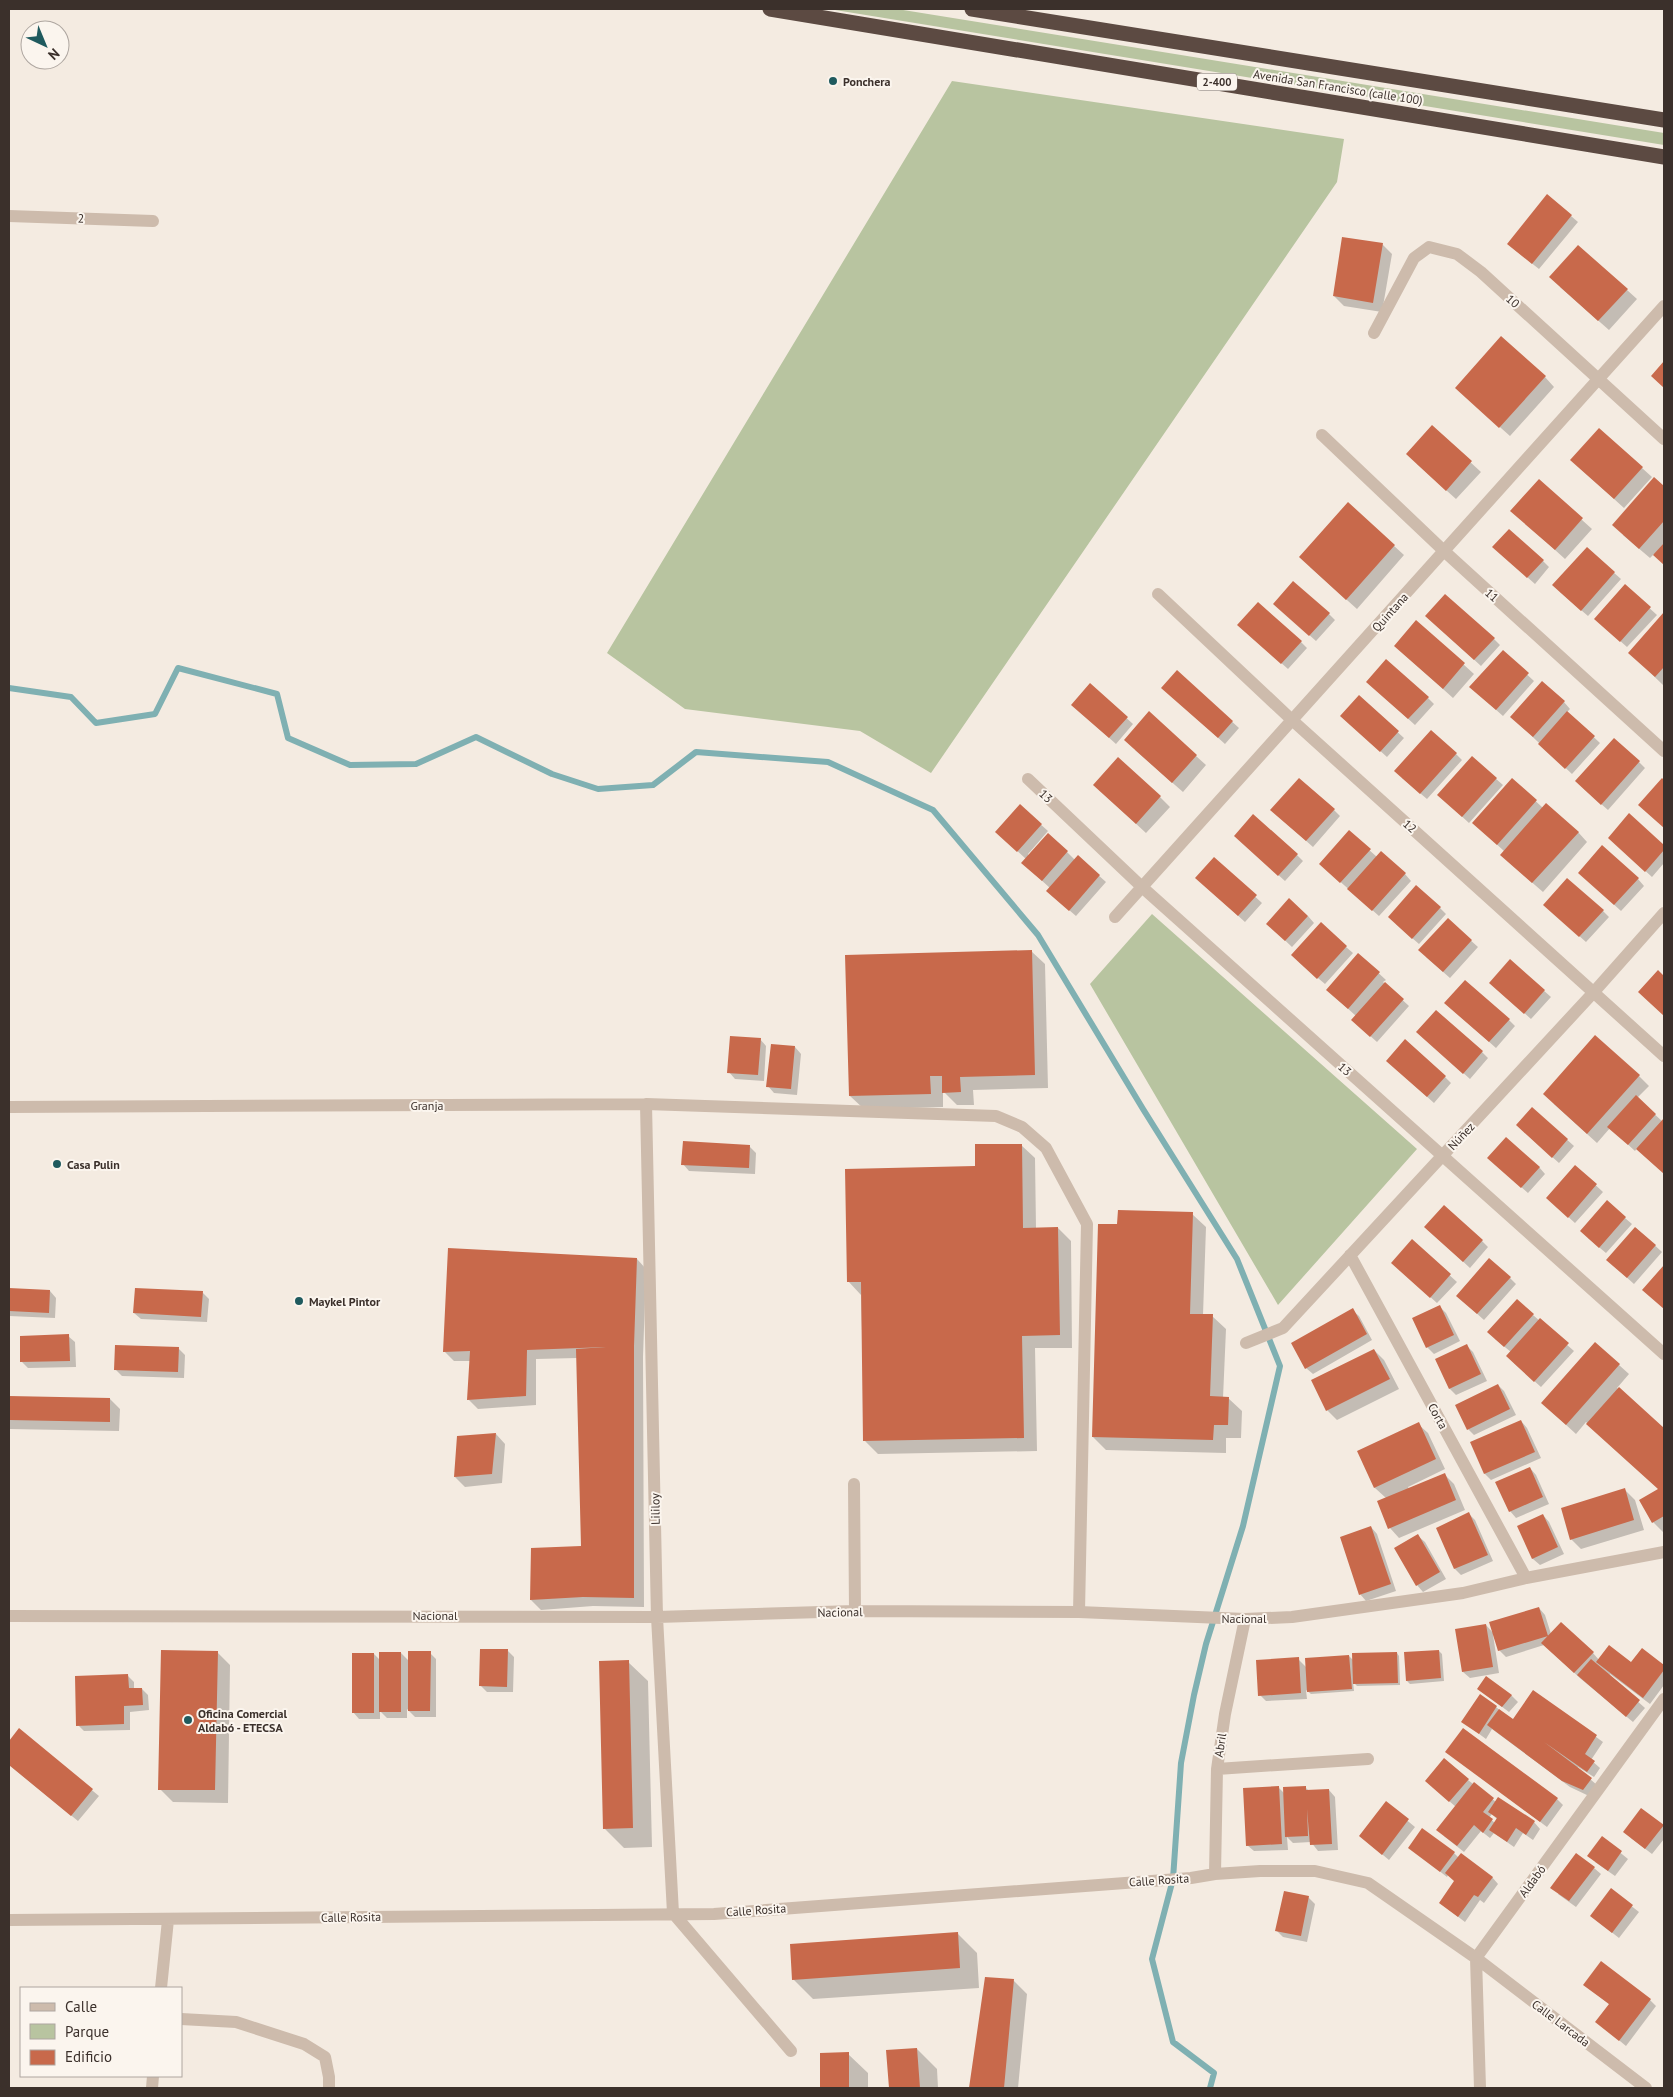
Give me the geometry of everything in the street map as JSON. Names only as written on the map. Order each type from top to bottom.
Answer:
[{"type":"highway","name":"Avenida San Francisco (calle 100)","points":[[770,9],[1664,157]]},
{"type":"highway","name":"Avenida San Francisco (calle 100)","points":[[972,9],[1664,120]]},
{"type":"street","name":"2","points":[[9,216],[153,221]]},
{"type":"street","name":"10","points":[[1374,333],[1414,258],[1429,247],[1457,254],[1481,272],[1664,439]]},
{"type":"street","name":"Quintana","points":[[1115,917],[1664,306]]},
{"type":"street","name":"11","points":[[1322,435],[1444,551],[1664,751]]},
{"type":"street","name":"12","points":[[1158,594],[1292,720],[1664,1056]]},
{"type":"street","name":"13","points":[[1028,780],[1142,887],[1664,1354]]},
{"type":"street","name":"Núñez","points":[[1246,1343],[1283,1328],[1593,993],[1664,913]]},
{"type":"street","name":"Granja","points":[[9,1108],[646,1104],[996,1116],[1022,1127],[1046,1148],[1087,1224],[1079,1612]]},
{"type":"street","name":"Lililoy","points":[[646,1104],[657,1616],[673,1913]]},
{"type":"street","name":"Corta","points":[[1350,1255],[1526,1578]]},
{"type":"street","points":[[854,1484],[855,1611]]},
{"type":"street","name":"Nacional","points":[[9,1616],[657,1616],[855,1611],[1079,1612],[1245,1619],[1292,1617],[1444,1596],[1526,1578],[1664,1552]]},
{"type":"street","name":"Abril","points":[[1215,1874],[1216,1769],[1225,1714],[1245,1619]]},
{"type":"street","name":"Aldabó","points":[[1476,1958],[1664,1699]]},
{"type":"street","points":[[1216,1769],[1368,1759]]},
{"type":"street","name":"Calle Rosita","points":[[9,1920],[714,1914],[1191,1878],[1215,1874],[1315,1871],[1368,1883],[1476,1958]]},
{"type":"street","points":[[673,1913],[791,2051]]},
{"type":"street","points":[[161,1987],[168,1920]]},
{"type":"street","points":[[1476,1958],[1480,2088]]},
{"type":"street","name":"Calle Larcada","points":[[1476,1958],[1646,2088]]},
{"type":"street","points":[[182,2019],[236,2022],[304,2044],[325,2057],[329,2088]]},
{"type":"green space","points":[[829,9],[897,9],[1664,133],[1664,145]]},
{"type":"green space","points":[[952,81],[1344,139],[1337,182],[931,773],[860,731],[685,709],[607,653]]},
{"type":"green space","points":[[1152,914],[1417,1149],[1278,1305],[1090,984]]},
{"type":"building","points":[[1547,194],[1572,215],[1532,264],[1507,244]]},
{"type":"building","points":[[1342,237],[1383,243],[1373,303],[1333,296]]},
{"type":"building","points":[[1578,245],[1628,289],[1598,321],[1549,277]]},
{"type":"building","points":[[1501,336],[1546,376],[1499,428],[1455,388]]},
{"type":"building","points":[[1664,361],[1664,388],[1651,376]]},
{"type":"building","points":[[1432,425],[1472,461],[1446,491],[1406,454]]},
{"type":"building","points":[[1599,428],[1643,467],[1614,499],[1570,460]]},
{"type":"building","points":[[1654,477],[1664,486],[1664,521],[1639,549],[1612,525]]},
{"type":"building","points":[[1539,479],[1583,518],[1555,550],[1510,511]]},
{"type":"building","points":[[1348,502],[1395,545],[1346,600],[1299,557]]},
{"type":"building","points":[[1509,529],[1544,560],[1527,578],[1492,547]]},
{"type":"building","points":[[1664,543],[1664,565],[1653,555]]},
{"type":"building","points":[[1587,547],[1615,572],[1581,611],[1552,585]]},
{"type":"building","points":[[1293,581],[1330,613],[1309,636],[1273,604]]},
{"type":"building","points":[[1625,584],[1651,607],[1620,642],[1594,619]]},
{"type":"building","points":[[1445,594],[1495,638],[1474,660],[1425,616]]},
{"type":"building","points":[[1258,602],[1302,641],[1281,664],[1237,625]]},
{"type":"building","points":[[1664,612],[1664,667],[1655,677],[1628,653]]},
{"type":"building","points":[[1416,620],[1465,663],[1443,689],[1394,646]]},
{"type":"building","points":[[1503,650],[1529,673],[1496,710],[1469,687]]},
{"type":"building","points":[[1386,659],[1429,697],[1408,719],[1366,682]]},
{"type":"building","points":[[1177,670],[1233,721],[1218,738],[1161,688]]},
{"type":"building","points":[[1542,681],[1565,701],[1533,737],[1510,717]]},
{"type":"building","points":[[1090,683],[1128,717],[1109,738],[1071,705]]},
{"type":"building","points":[[1359,695],[1399,731],[1380,752],[1340,716]]},
{"type":"building","points":[[1149,711],[1197,755],[1172,783],[1124,740]]},
{"type":"building","points":[[1567,711],[1595,736],[1565,769],[1538,744]]},
{"type":"building","points":[[1431,730],[1457,753],[1420,794],[1394,771]]},
{"type":"building","points":[[1614,738],[1640,761],[1601,805],[1575,781]]},
{"type":"building","points":[[1472,756],[1497,778],[1462,817],[1437,795]]},
{"type":"building","points":[[1118,757],[1161,796],[1136,824],[1093,785]]},
{"type":"building","points":[[1299,778],[1335,809],[1306,841],[1270,810]]},
{"type":"building","points":[[1512,778],[1537,800],[1497,845],[1472,823]]},
{"type":"building","points":[[1662,778],[1664,780],[1664,828],[1638,805]]},
{"type":"building","points":[[1546,803],[1579,832],[1532,883],[1500,855]]},
{"type":"building","points":[[1020,804],[1042,824],[1017,852],[995,832]]},
{"type":"building","points":[[1629,813],[1664,845],[1664,850],[1645,872],[1608,838]]},
{"type":"building","points":[[1253,814],[1298,854],[1278,876],[1234,836]]},
{"type":"building","points":[[1349,830],[1371,849],[1340,883],[1319,864]]},
{"type":"building","points":[[1048,833],[1068,851],[1042,881],[1021,863]]},
{"type":"building","points":[[1602,845],[1639,878],[1614,905],[1578,873]]},
{"type":"building","points":[[1381,851],[1406,873],[1372,911],[1347,889]]},
{"type":"building","points":[[1078,855],[1100,875],[1069,911],[1046,891]]},
{"type":"building","points":[[1214,857],[1257,895],[1238,916],[1195,878]]},
{"type":"building","points":[[1567,878],[1604,910],[1579,937],[1543,905]]},
{"type":"building","points":[[1416,885],[1441,907],[1412,939],[1388,917]]},
{"type":"building","points":[[1289,898],[1308,916],[1285,941],[1266,924]]},
{"type":"building","points":[[1448,918],[1472,940],[1443,972],[1418,950]]},
{"type":"building","points":[[1321,922],[1347,946],[1317,979],[1291,955]]},
{"type":"building","points":[[1032,950],[1035,1075],[960,1077],[961,1092],[942,1093],[942,1076],[930,1076],[931,1094],[849,1096],[845,955]]},
{"type":"building","points":[[1358,953],[1380,972],[1348,1009],[1326,990]]},
{"type":"building","points":[[1510,959],[1545,990],[1524,1014],[1489,983]]},
{"type":"building","points":[[1658,970],[1664,976],[1664,1016],[1638,992]]},
{"type":"building","points":[[1465,980],[1510,1019],[1489,1042],[1444,1003]]},
{"type":"building","points":[[1385,982],[1404,999],[1370,1037],[1351,1020]]},
{"type":"building","points":[[1436,1010],[1483,1051],[1463,1074],[1416,1032]]},
{"type":"building","points":[[1595,1035],[1640,1075],[1587,1134],[1543,1094]]},
{"type":"building","points":[[730,1036],[761,1038],[758,1075],[727,1073]]},
{"type":"building","points":[[1405,1039],[1446,1076],[1427,1097],[1386,1061]]},
{"type":"building","points":[[771,1044],[795,1046],[791,1089],[766,1087]]},
{"type":"building","points":[[1636,1095],[1656,1114],[1628,1145],[1607,1127]]},
{"type":"building","points":[[1532,1107],[1568,1139],[1552,1158],[1516,1125]]},
{"type":"building","points":[[1664,1118],[1664,1174],[1636,1149]]},
{"type":"building","points":[[1506,1137],[1540,1167],[1521,1188],[1487,1158]]},
{"type":"building","points":[[683,1141],[750,1145],[749,1168],[681,1165]]},
{"type":"building","points":[[975,1144],[1022,1144],[1023,1228],[1058,1227],[1060,1335],[1022,1336],[1024,1438],[863,1441],[861,1282],[847,1282],[845,1169],[975,1166]]},
{"type":"building","points":[[1575,1165],[1597,1184],[1568,1218],[1546,1198]]},
{"type":"building","points":[[1607,1200],[1626,1217],[1599,1248],[1580,1231]]},
{"type":"building","points":[[1444,1205],[1483,1240],[1463,1262],[1424,1227]]},
{"type":"building","points":[[1118,1210],[1193,1212],[1190,1314],[1213,1314],[1210,1396],[1229,1397],[1228,1425],[1214,1425],[1213,1440],[1092,1437],[1098,1224],[1117,1224]]},
{"type":"building","points":[[1635,1227],[1656,1245],[1627,1278],[1606,1260]]},
{"type":"building","points":[[1412,1239],[1451,1274],[1430,1298],[1391,1263]]},
{"type":"building","points":[[448,1248],[637,1258],[634,1346],[634,1598],[583,1597],[530,1600],[531,1548],[581,1546],[576,1349],[606,1347],[527,1350],[526,1396],[467,1400],[470,1351],[443,1352]]},
{"type":"building","points":[[1489,1258],[1511,1277],[1477,1314],[1456,1296]]},
{"type":"building","points":[[1664,1265],[1664,1309],[1642,1290]]},
{"type":"building","points":[[9,1288],[50,1290],[49,1313],[9,1311]]},
{"type":"building","points":[[135,1288],[203,1291],[201,1317],[133,1313]]},
{"type":"building","points":[[1517,1299],[1534,1314],[1504,1347],[1487,1332]]},
{"type":"building","points":[[1440,1305],[1454,1335],[1426,1348],[1412,1318]]},
{"type":"building","points":[[1353,1308],[1367,1334],[1305,1369],[1291,1343]]},
{"type":"building","points":[[1540,1318],[1569,1343],[1534,1382],[1506,1356]]},
{"type":"building","points":[[69,1334],[70,1361],[20,1362],[20,1336]]},
{"type":"building","points":[[1595,1342],[1620,1364],[1566,1425],[1541,1403]]},
{"type":"building","points":[[1467,1344],[1481,1374],[1449,1389],[1435,1359]]},
{"type":"building","points":[[115,1345],[179,1347],[178,1372],[114,1370]]},
{"type":"building","points":[[1374,1349],[1390,1379],[1326,1411],[1311,1380]]},
{"type":"building","points":[[1498,1384],[1510,1409],[1467,1430],[1455,1405]]},
{"type":"building","points":[[1619,1387],[1664,1428],[1664,1516],[1652,1523],[1639,1500],[1658,1489],[1586,1424]]},
{"type":"building","points":[[9,1396],[110,1398],[110,1422],[9,1420]]},
{"type":"building","points":[[1521,1420],[1535,1452],[1484,1474],[1470,1442]]},
{"type":"building","points":[[1419,1422],[1436,1459],[1374,1488],[1357,1451]]},
{"type":"building","points":[[496,1433],[492,1474],[454,1477],[457,1436]]},
{"type":"building","points":[[1530,1467],[1543,1497],[1509,1512],[1495,1482]]},
{"type":"building","points":[[1445,1473],[1456,1500],[1388,1529],[1377,1501]]},
{"type":"building","points":[[1625,1488],[1634,1520],[1570,1540],[1561,1508]]},
{"type":"building","points":[[1469,1512],[1488,1555],[1454,1569],[1436,1528]]},
{"type":"building","points":[[1543,1514],[1558,1547],[1532,1559],[1517,1526]]},
{"type":"building","points":[[1371,1526],[1391,1584],[1359,1595],[1340,1537]]},
{"type":"building","points":[[1418,1534],[1440,1572],[1416,1586],[1394,1548]]},
{"type":"building","points":[[1539,1607],[1548,1636],[1498,1651],[1489,1622]]},
{"type":"building","points":[[1561,1622],[1594,1652],[1574,1673],[1541,1643]]},
{"type":"building","points":[[1486,1624],[1493,1667],[1462,1672],[1455,1629]]},
{"type":"building","points":[[1609,1645],[1631,1662],[1642,1648],[1664,1665],[1664,1670],[1643,1698],[1596,1662]]},
{"type":"building","points":[[480,1649],[508,1649],[507,1687],[479,1686]]},
{"type":"building","name":"Oficina Comercial Aldabó - ETECSA","points":[[161,1650],[218,1651],[215,1790],[158,1790]]},
{"type":"building","points":[[1439,1650],[1441,1678],[1406,1681],[1404,1652]]},
{"type":"building","points":[[408,1651],[431,1651],[430,1711],[408,1711]]},
{"type":"building","points":[[379,1652],[401,1652],[401,1712],[379,1712]]},
{"type":"building","points":[[1397,1652],[1398,1683],[1353,1684],[1352,1653]]},
{"type":"building","points":[[352,1653],[374,1653],[374,1713],[352,1713]]},
{"type":"building","points":[[1349,1655],[1352,1689],[1307,1692],[1305,1658]]},
{"type":"building","points":[[1299,1657],[1301,1693],[1258,1696],[1256,1660]]},
{"type":"building","points":[[1591,1659],[1640,1700],[1626,1717],[1577,1675]]},
{"type":"building","points":[[629,1660],[633,1828],[603,1829],[599,1661]]},
{"type":"building","points":[[128,1674],[129,1688],[142,1688],[143,1705],[124,1706],[124,1724],[76,1726],[75,1676]]},
{"type":"building","points":[[1486,1676],[1512,1695],[1502,1707],[1477,1689]]},
{"type":"building","points":[[1533,1690],[1597,1735],[1585,1754],[1595,1761],[1587,1772],[1544,1742],[1592,1778],[1583,1790],[1562,1781],[1487,1725],[1499,1709],[1513,1719]]},
{"type":"building","points":[[1480,1694],[1497,1706],[1479,1734],[1461,1722]]},
{"type":"building","points":[[19,1728],[93,1789],[71,1816],[9,1765],[9,1741]]},
{"type":"building","points":[[1463,1728],[1558,1798],[1540,1822],[1445,1752]]},
{"type":"building","points":[[1444,1758],[1469,1779],[1449,1802],[1425,1781]]},
{"type":"building","points":[[1474,1782],[1494,1798],[1483,1812],[1493,1819],[1483,1833],[1474,1825],[1457,1846],[1436,1830]]},
{"type":"building","points":[[1279,1786],[1282,1844],[1246,1846],[1243,1788]]},
{"type":"building","points":[[1306,1786],[1306,1790],[1329,1789],[1332,1844],[1310,1845],[1307,1809],[1308,1836],[1285,1837],[1283,1787]]},
{"type":"building","points":[[1498,1797],[1535,1821],[1526,1835],[1516,1828],[1507,1842],[1489,1830],[1497,1818],[1488,1812]]},
{"type":"building","points":[[1386,1801],[1409,1819],[1382,1855],[1359,1836]]},
{"type":"building","points":[[1641,1808],[1664,1825],[1645,1849],[1623,1832]]},
{"type":"building","points":[[1422,1828],[1455,1852],[1440,1872],[1408,1848]]},
{"type":"building","points":[[1602,1836],[1622,1851],[1608,1871],[1587,1856]]},
{"type":"building","points":[[1461,1853],[1493,1877],[1478,1897],[1474,1895],[1458,1917],[1439,1903],[1454,1881],[1445,1873]]},
{"type":"building","points":[[1576,1853],[1595,1867],[1569,1901],[1550,1888]]},
{"type":"building","points":[[1611,1888],[1633,1905],[1612,1933],[1590,1916]]},
{"type":"building","points":[[1284,1891],[1309,1896],[1301,1936],[1275,1931]]},
{"type":"building","points":[[958,1932],[960,1968],[792,1980],[790,1944]]},
{"type":"building","points":[[1601,1961],[1651,1999],[1619,2041],[1595,2022],[1609,2004],[1583,1985]]},
{"type":"building","points":[[985,1977],[1014,1979],[1004,2088],[969,2088]]},
{"type":"building","points":[[917,2048],[920,2088],[889,2088],[886,2050]]},
{"type":"building","points":[[849,2052],[849,2088],[820,2088],[820,2053]]},
{"type":"waterway","points":[[9,688],[71,697],[96,723],[155,714],[178,668],[277,694],[288,738],[350,765],[416,764],[476,737],[552,774],[598,789],[653,785],[696,752],[828,762],[933,810],[1038,935],[1143,1109],[1237,1259],[1280,1366],[1243,1526],[1206,1644],[1194,1695],[1181,1763],[1173,1879],[1152,1959],[1173,2042],[1214,2073],[1210,2088]]},
{"type":"place","name":"Ponchera","points":[[833,81]]},
{"type":"place","name":"Casa Pulin","points":[[57,1164]]},
{"type":"place","name":"Maykel Pintor","points":[[299,1301]]},
{"type":"place","name":"Oficina Comercial Aldabó - ETECSA","points":[[188,1720]]}]
